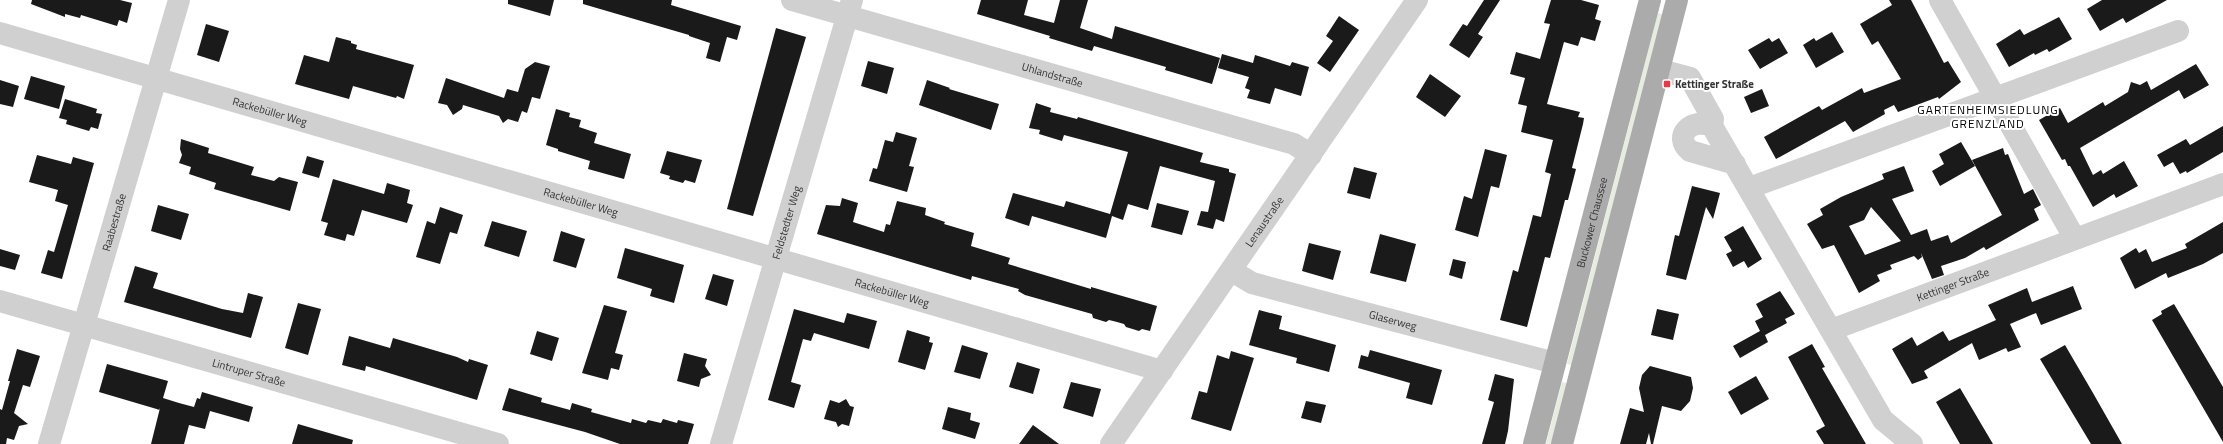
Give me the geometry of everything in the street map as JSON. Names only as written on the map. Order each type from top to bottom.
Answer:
[{"type":"main road","name":"Buckower Chaussee","points":[[1534,444],[1650,0]]},
{"type":"main road","points":[[1562,444],[1678,0]]},
{"type":"street","name":"Raabestraße","points":[[48,444],[179,0]]},
{"type":"street","name":"Uhlandstraße","points":[[792,0],[850,7],[1294,144],[1311,155]]},
{"type":"street","name":"Lenaustraße","points":[[1112,444],[1417,0]]},
{"type":"street","points":[[1940,0],[1997,98],[2075,239]]},
{"type":"street","name":"Feldstedter Weg","points":[[721,444],[850,7]]},
{"type":"street","points":[[1750,188],[2178,31]]},
{"type":"street","name":"Rackebüller Weg","points":[[0,33],[156,77],[1162,371]]},
{"type":"street","points":[[1660,70],[1690,78],[1713,119],[1712,126]]},
{"type":"street","points":[[1735,164],[1690,151],[1685,147],[1683,140],[1685,132],[1691,126],[1704,122],[1712,126],[1750,188],[1883,420],[1912,444]]},
{"type":"street","name":"Kettinger Straße","points":[[1831,330],[2223,184]]},
{"type":"street","name":"Glaserweg","points":[[1232,271],[1252,283],[1555,363]]},
{"type":"street","name":"Lintruper Straße","points":[[0,301],[498,444]]},
{"type":"shaded area","points":[[1658,13],[1666,15],[1575,366],[1567,364]]},
{"type":"shaded area","points":[[1562,382],[1570,384],[1555,444],[1546,444]]},
{"type":"building","points":[[32,0],[120,0],[132,3],[127,23],[119,20],[117,26],[81,15],[80,18],[65,14],[65,17],[31,4]]},
{"type":"building","points":[[508,0],[554,0],[550,16],[508,4]]},
{"type":"building","points":[[583,0],[672,0],[671,5],[741,26],[737,40],[727,37],[720,62],[706,58],[710,43],[689,35],[583,4]]},
{"type":"building","points":[[981,0],[1028,0],[1024,15],[1054,23],[1060,0],[1088,0],[1080,28],[1112,39],[1115,26],[1220,58],[1212,84],[1165,70],[1166,67],[1094,46],[1092,51],[1049,38],[1050,36],[977,14]]},
{"type":"building","points":[[1484,0],[1500,0],[1478,34],[1483,37],[1469,58],[1449,45],[1463,24],[1467,26]]},
{"type":"building","points":[[1551,0],[1581,0],[1599,5],[1595,19],[1601,21],[1595,41],[1581,37],[1578,46],[1564,42],[1547,104],[1580,112],[1578,117],[1584,118],[1572,168],[1576,169],[1568,200],[1565,200],[1550,258],[1545,257],[1527,327],[1500,320],[1513,270],[1518,272],[1533,215],[1541,217],[1551,174],[1545,172],[1553,140],[1521,132],[1527,106],[1518,104],[1525,78],[1510,74],[1516,52],[1540,59],[1550,24],[1544,23]]},
{"type":"building","points":[[1889,0],[1911,0],[1944,63],[1948,61],[1961,82],[1939,99],[1938,97],[1898,112],[1894,105],[1884,110],[1885,114],[1853,132],[1845,121],[1776,159],[1764,137],[1819,106],[1822,110],[1862,88],[1864,93],[1901,79],[1878,41],[1872,45],[1860,24],[1892,5]]},
{"type":"building","points":[[2102,0],[2167,0],[2126,23],[2123,18],[2100,31],[2087,9]]},
{"type":"building","points":[[1339,16],[1359,30],[1330,72],[1317,63],[1333,41],[1326,36]]},
{"type":"building","points":[[2059,17],[2072,39],[2049,52],[2047,49],[2035,55],[2034,53],[2009,67],[1996,44],[2020,29],[2024,35]]},
{"type":"building","points":[[206,24],[229,31],[219,62],[197,55]]},
{"type":"building","points":[[776,28],[806,37],[753,216],[727,209]]},
{"type":"building","points":[[1832,32],[1844,52],[1816,68],[1803,45],[1814,38],[1816,41]]},
{"type":"building","points":[[336,37],[351,41],[351,43],[357,45],[356,49],[414,65],[404,99],[353,86],[349,99],[295,84],[304,55],[329,62]]},
{"type":"building","points":[[1769,38],[1772,42],[1779,38],[1788,53],[1760,69],[1748,50]]},
{"type":"building","points":[[1222,54],[1253,63],[1255,55],[1290,66],[1292,62],[1309,67],[1301,96],[1275,88],[1270,104],[1247,98],[1250,90],[1245,88],[1249,77],[1218,68]]},
{"type":"building","points":[[868,61],[894,68],[887,94],[861,86]]},
{"type":"building","points":[[535,62],[550,66],[540,99],[532,97],[527,113],[522,111],[518,122],[508,119],[503,123],[499,116],[463,105],[462,109],[453,115],[447,105],[438,103],[446,78],[504,98],[507,89],[518,92],[525,69]]},
{"type":"building","points":[[2196,64],[2209,85],[2184,99],[2179,90],[2080,148],[2093,175],[2101,170],[2103,174],[2124,161],[2138,186],[2116,198],[2114,194],[2093,207],[2070,166],[2068,166],[2065,159],[2062,160],[2039,120],[2060,108],[2068,123],[2103,102],[2105,106],[2128,92],[2131,82],[2140,85],[2147,81],[2151,90]]},
{"type":"building","points":[[1430,74],[1461,96],[1445,117],[1416,97]]},
{"type":"building","points":[[31,76],[65,86],[59,109],[24,99]]},
{"type":"building","points":[[0,80],[19,86],[13,107],[0,104]]},
{"type":"building","points":[[927,80],[950,88],[949,89],[999,104],[991,130],[919,105]]},
{"type":"building","points":[[1762,89],[1769,106],[1751,113],[1744,97]]},
{"type":"building","points":[[65,99],[97,109],[96,113],[102,114],[98,129],[91,127],[89,131],[66,124],[67,120],[59,118]]},
{"type":"building","points":[[1036,103],[1051,108],[1050,112],[1077,119],[1078,117],[1203,153],[1200,162],[1229,169],[1229,172],[1236,174],[1224,222],[1216,219],[1213,229],[1197,225],[1201,211],[1208,212],[1215,181],[1160,166],[1148,210],[1128,204],[1123,220],[1112,216],[1106,238],[1032,216],[1029,226],[1005,218],[1013,193],[1064,207],[1066,201],[1110,214],[1128,152],[1064,135],[1062,141],[1039,134],[1040,130],[1029,128]]},
{"type":"building","points":[[556,109],[570,113],[569,117],[581,120],[579,127],[597,133],[594,143],[631,154],[624,179],[588,169],[590,161],[558,151],[558,149],[546,145]]},
{"type":"building","points":[[2223,126],[2223,152],[2187,173],[2186,171],[2180,174],[2173,162],[2164,167],[2157,155],[2186,139],[2190,145]]},
{"type":"building","points":[[896,132],[917,138],[909,166],[914,167],[907,192],[869,181],[873,168],[877,169],[885,140],[893,142]]},
{"type":"building","points":[[181,139],[209,148],[208,153],[254,167],[251,175],[274,181],[279,177],[298,182],[290,211],[214,189],[216,183],[189,174],[191,167],[179,163],[182,155],[180,149]]},
{"type":"building","points":[[1961,142],[1975,166],[1940,186],[1932,171],[1944,164],[1939,154]]},
{"type":"building","points":[[2003,148],[2005,155],[2008,154],[2024,194],[2033,189],[2041,205],[2034,209],[2039,220],[1986,250],[1984,247],[1965,258],[1941,266],[1944,275],[1932,279],[1921,253],[1922,257],[1918,260],[1914,256],[1890,265],[1892,269],[1877,275],[1880,281],[1859,293],[1834,245],[1822,249],[1807,224],[1823,215],[1820,209],[1841,197],[1884,179],[1882,174],[1904,166],[1914,191],[1892,199],[1911,235],[1927,229],[1931,241],[1948,235],[1951,243],[2002,215],[1972,160]],"holes":[[[1871,207],[1901,241],[1865,255],[1849,226],[1864,220]]]},
{"type":"building","points":[[1485,149],[1507,155],[1499,188],[1491,186],[1478,237],[1455,230],[1464,196],[1472,199]]},
{"type":"building","points":[[667,151],[702,160],[695,183],[685,180],[683,183],[669,179],[670,176],[660,173]]},
{"type":"building","points":[[37,155],[71,164],[73,157],[94,163],[62,279],[41,273],[48,250],[54,252],[68,205],[55,201],[58,190],[29,182]]},
{"type":"building","points":[[307,156],[324,161],[319,178],[302,173]]},
{"type":"building","points":[[1354,167],[1377,173],[1370,199],[1347,193]]},
{"type":"building","points":[[333,179],[384,194],[387,183],[410,190],[407,203],[413,205],[407,223],[362,210],[354,236],[347,234],[345,241],[324,235],[328,223],[321,221]]},
{"type":"building","points":[[1692,186],[1720,193],[1713,219],[1706,207],[1686,280],[1666,275],[1675,235],[1679,236]]},
{"type":"building","points":[[842,198],[858,203],[853,222],[884,232],[886,224],[890,225],[897,201],[926,208],[925,215],[945,222],[944,224],[974,233],[971,246],[1010,258],[1008,264],[1091,289],[1091,287],[1157,306],[1150,331],[1142,329],[1139,331],[1126,327],[1124,324],[1117,322],[1109,320],[1106,322],[1093,318],[1092,314],[1025,295],[1018,291],[1019,289],[972,276],[971,280],[817,234],[826,205],[840,206]]},
{"type":"building","points":[[1157,203],[1189,211],[1182,235],[1151,227]]},
{"type":"building","points":[[158,205],[189,214],[181,240],[151,231]]},
{"type":"building","points":[[440,207],[463,215],[457,234],[450,232],[440,264],[416,257],[427,221],[435,224]]},
{"type":"building","points":[[492,221],[527,231],[519,257],[484,246]]},
{"type":"building","points":[[2223,222],[2223,253],[2203,264],[2168,278],[2166,273],[2135,289],[2120,258],[2136,248],[2139,253],[2146,249],[2152,262],[2187,248],[2185,244]]},
{"type":"building","points":[[1743,226],[1762,259],[1748,268],[1744,261],[1733,267],[1726,254],[1732,251],[1724,237]]},
{"type":"building","points":[[561,231],[585,239],[576,268],[553,261]]},
{"type":"building","points":[[1380,234],[1416,244],[1406,282],[1370,273]]},
{"type":"building","points":[[1309,243],[1341,251],[1333,280],[1302,271]]},
{"type":"building","points":[[625,248],[684,265],[674,303],[650,296],[652,289],[617,278]]},
{"type":"building","points":[[0,249],[20,255],[15,270],[0,266]]},
{"type":"building","points":[[1453,259],[1466,262],[1462,279],[1449,275]]},
{"type":"building","points":[[135,266],[158,273],[153,288],[222,309],[243,313],[248,293],[263,297],[251,338],[124,302]]},
{"type":"building","points":[[713,274],[734,280],[727,306],[705,299]]},
{"type":"building","points":[[2073,286],[2082,309],[2041,325],[2036,313],[2010,324],[2021,347],[2008,352],[2006,348],[1979,360],[1972,343],[1924,371],[1928,378],[1912,384],[1892,349],[1912,337],[1917,346],[1943,331],[1949,341],[1996,320],[1988,305],[2027,288],[2032,302]]},
{"type":"building","points":[[1780,291],[1795,314],[1785,319],[1787,323],[1765,335],[1768,342],[1740,358],[1733,346],[1760,331],[1755,321],[1763,317],[1756,304]]},
{"type":"building","points":[[298,303],[321,309],[308,355],[285,348]]},
{"type":"building","points":[[2174,304],[2223,387],[2223,442],[2152,320],[2162,314],[2161,311]]},
{"type":"building","points":[[604,305],[627,311],[615,353],[623,355],[619,370],[611,368],[608,380],[582,373]]},
{"type":"building","points":[[794,309],[844,323],[847,313],[877,321],[869,349],[814,333],[811,341],[803,339],[791,382],[801,385],[794,408],[768,400]]},
{"type":"building","points":[[1657,309],[1679,314],[1673,340],[1651,335]]},
{"type":"building","points":[[1259,310],[1282,316],[1279,329],[1336,345],[1329,372],[1296,363],[1297,358],[1249,345]]},
{"type":"building","points":[[907,330],[930,337],[929,342],[933,343],[925,370],[898,362]]},
{"type":"building","points":[[537,331],[559,338],[552,361],[530,354]]},
{"type":"building","points":[[349,336],[390,348],[393,338],[457,357],[468,362],[469,359],[488,365],[477,400],[366,366],[365,371],[342,365]]},
{"type":"building","points":[[1812,344],[1825,367],[1822,368],[1866,444],[1824,444],[1816,431],[1825,426],[1788,357]]},
{"type":"building","points":[[962,345],[988,353],[980,379],[954,372]]},
{"type":"building","points":[[2065,345],[2122,444],[2091,444],[2040,359]]},
{"type":"building","points":[[17,349],[40,356],[30,387],[23,385],[14,413],[28,424],[19,426],[14,440],[7,438],[6,444],[0,444],[0,409],[2,410]]},
{"type":"building","points":[[1370,350],[1442,370],[1432,405],[1406,398],[1410,383],[1358,368],[1361,355],[1368,357]]},
{"type":"building","points":[[1231,351],[1254,358],[1231,431],[1191,419],[1199,391],[1207,393],[1217,355],[1229,359]]},
{"type":"building","points":[[684,353],[707,359],[705,366],[711,375],[701,379],[699,387],[677,381]]},
{"type":"building","points":[[1017,362],[1040,369],[1033,394],[1009,387]]},
{"type":"building","points":[[107,364],[168,381],[163,398],[179,403],[194,407],[197,398],[200,399],[202,392],[253,407],[249,422],[210,411],[205,429],[189,425],[184,444],[151,444],[160,410],[99,392]]},
{"type":"building","points":[[1650,366],[1691,377],[1693,388],[1690,401],[1681,411],[1662,406],[1653,444],[1651,444],[1649,433],[1646,444],[1620,444],[1630,408],[1644,412],[1639,388],[1642,375]]},
{"type":"building","points":[[1495,374],[1514,379],[1508,431],[1505,444],[1482,444],[1494,402],[1488,400]]},
{"type":"building","points":[[1756,376],[1769,399],[1741,415],[1728,392]]},
{"type":"building","points":[[1071,382],[1101,389],[1093,417],[1063,408]]},
{"type":"building","points":[[509,388],[542,398],[541,402],[570,410],[572,403],[592,409],[591,412],[631,423],[632,419],[646,423],[648,420],[661,423],[663,419],[677,423],[678,420],[694,424],[688,444],[620,444],[585,432],[502,410]]},
{"type":"building","points":[[1960,388],[1993,444],[1960,444],[1936,402]]},
{"type":"building","points":[[846,399],[850,406],[854,407],[849,426],[842,424],[838,427],[836,422],[824,419],[830,400],[839,403]]},
{"type":"building","points":[[1306,401],[1326,405],[1321,423],[1301,418]]},
{"type":"building","points":[[948,407],[971,413],[970,420],[980,423],[975,439],[942,429]]},
{"type":"building","points":[[298,424],[353,440],[352,444],[292,444]]},
{"type":"building","points":[[1033,425],[1059,444],[1019,444]]},
{"type":"place","name":"Kettinger Straße","points":[[1667,84]]},
{"type":"district","name":"GARTENHEIMSIEDLUNG GRENZLAND","points":[[1988,117]]}]
